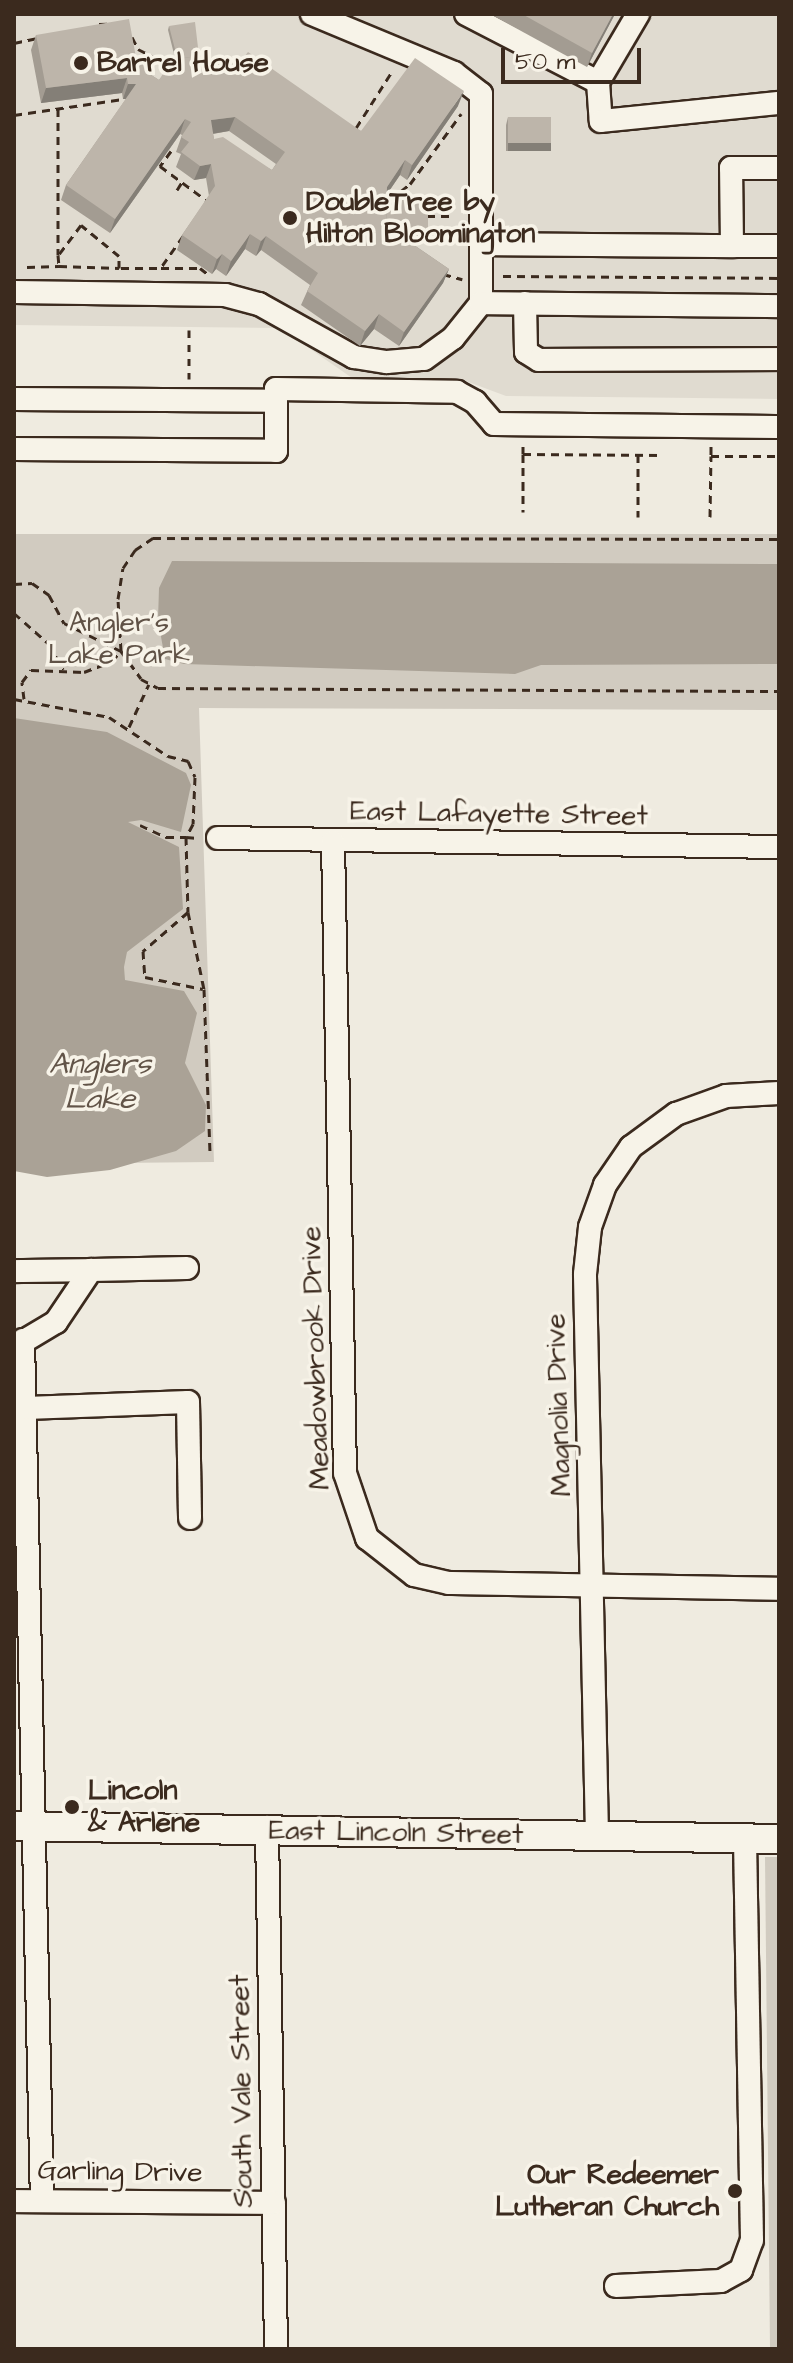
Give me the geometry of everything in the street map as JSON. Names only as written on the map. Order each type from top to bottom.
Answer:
[{"type":"main road","name":"East Lincoln Street","points":[[26,1826],[779,1839]]},
{"type":"street","points":[[14,292],[225,295],[259,304],[354,357],[387,362],[424,359],[453,338],[481,303],[481,94],[454,73],[312,14]]},
{"type":"street","points":[[466,14],[598,82]]},
{"type":"street","points":[[638,14],[598,82],[601,121],[779,103]]},
{"type":"street","points":[[732,246],[731,168],[779,168]]},
{"type":"street","points":[[482,244],[779,246]]},
{"type":"street","points":[[481,303],[779,306]]},
{"type":"street","points":[[525,303],[526,352],[539,360],[779,359]]},
{"type":"street","points":[[14,449],[276,451],[276,389],[457,392],[475,402],[494,424],[779,427]]},
{"type":"street","points":[[14,399],[276,401]]},
{"type":"street","name":"East Lafayette Street","points":[[218,838],[779,847]]},
{"type":"street","name":"Meadowbrook Drive","points":[[333,842],[345,1473],[356,1515],[367,1538],[414,1575],[449,1583],[779,1589]]},
{"type":"street","name":"Magnolia Drive","points":[[597,1835],[585,1274],[590,1227],[605,1185],[631,1147],[676,1114],[726,1096],[779,1093]]},
{"type":"street","points":[[14,1271],[187,1268]]},
{"type":"street","points":[[42,2201],[26,1826],[26,1408],[17,1340],[56,1322],[91,1270]]},
{"type":"street","points":[[26,1408],[188,1402],[190,1518]]},
{"type":"street","name":"South Vale Street","points":[[267,1831],[276,2349]]},
{"type":"street","points":[[616,2286],[721,2281],[741,2270],[752,2240],[745,1838]]},
{"type":"street","name":"Garling Drive","points":[[14,2201],[274,2203]]},
{"type":"path","points":[[91,26],[122,19],[138,49],[164,67],[179,65]]},
{"type":"path","points":[[14,43],[45,36]]},
{"type":"path","points":[[208,61],[237,58],[250,66]]},
{"type":"path","points":[[352,134],[397,64]]},
{"type":"path","points":[[14,115],[123,99]]},
{"type":"path","points":[[390,208],[397,191],[410,184],[466,107]]},
{"type":"path","points":[[58,109],[59,266]]},
{"type":"path","points":[[171,151],[160,166],[207,201],[199,212]]},
{"type":"path","points":[[177,190],[182,182]]},
{"type":"path","points":[[427,216],[451,216]]},
{"type":"path","points":[[58,255],[81,225],[119,256],[119,268]]},
{"type":"path","points":[[161,268],[184,234]]},
{"type":"path","points":[[27,267],[200,268],[221,283],[225,295]]},
{"type":"path","points":[[437,272],[462,279]]},
{"type":"path","points":[[488,276],[779,278]]},
{"type":"path","points":[[523,512],[524,424]]},
{"type":"path","points":[[710,517],[711,427]]},
{"type":"path","points":[[523,454],[663,455]]},
{"type":"path","points":[[638,455],[638,517]]},
{"type":"path","points":[[711,456],[776,456]]},
{"type":"path","points":[[24,699],[22,682],[31,670],[84,672],[112,661],[121,651],[118,599],[123,568],[135,550],[153,538],[779,539]]},
{"type":"path","points":[[14,584],[32,583],[49,595],[64,623],[121,651],[149,684],[174,688],[779,691]]},
{"type":"path","points":[[14,613],[49,644],[63,671]]},
{"type":"path","points":[[129,727],[149,684]]},
{"type":"path","points":[[14,699],[109,717],[129,727],[168,756],[188,761],[195,777],[193,824],[186,837],[188,912],[204,989],[210,1156]]},
{"type":"path","points":[[140,825],[166,837],[218,838]]},
{"type":"path","points":[[188,912],[143,951],[145,977],[204,989]]},
{"type":"shaded area","points":[[14,14],[779,14],[779,399],[506,396],[463,380],[355,380],[280,328],[14,325]]},
{"type":"green space","name":"Angler’s Lake Park","points":[[14,534],[779,534],[779,710],[199,708],[214,1162],[14,1164]]},
{"type":"green space","points":[[765,1857],[779,1857],[779,2349],[770,2349]]},
{"type":"water","points":[[172,561],[779,564],[779,664],[541,665],[515,674],[184,664],[165,659],[158,620],[159,588]]},
{"type":"water","name":"Anglers Lake","points":[[14,718],[107,732],[186,773],[191,785],[181,832],[141,820],[128,822],[179,847],[183,909],[127,952],[124,967],[125,980],[184,991],[197,1013],[185,1063],[206,1105],[205,1131],[176,1151],[110,1170],[47,1177],[14,1171]]},
{"type":"building","points":[[522,14],[613,14],[592,53]]},
{"type":"building","name":"DoubleTree by Hilton Bloomington","points":[[129,19],[137,63],[142,62],[145,71],[159,80],[168,66],[184,58],[204,55],[238,65],[248,52],[361,131],[415,58],[464,91],[412,165],[405,160],[387,187],[386,226],[449,269],[404,332],[379,314],[365,331],[307,291],[318,273],[266,236],[261,241],[250,234],[231,261],[222,254],[217,259],[182,235],[215,186],[211,164],[200,166],[181,152],[189,142],[181,137],[191,122],[185,119],[115,219],[66,185],[136,84],[128,84],[127,78],[46,88],[36,35]],"holes":[[[235,117],[285,152],[272,170],[223,137],[214,139],[211,120]]]},
{"type":"building","points":[[195,22],[199,56],[178,61],[169,26]]},
{"type":"building","points":[[508,117],[551,117],[551,143],[508,143]]},
{"type":"building","points":[[428,197],[428,232],[392,230],[386,226],[387,198]]},
{"type":"place","name":"Barrel House","points":[[81,63]]},
{"type":"place","name":"DoubleTree by Hilton Bloomington","points":[[290,218]]},
{"type":"place","name":"Lincoln & Arlene","points":[[72,1807]]},
{"type":"place","name":"Our Redeemer Lutheran Church","points":[[735,2191]]}]
